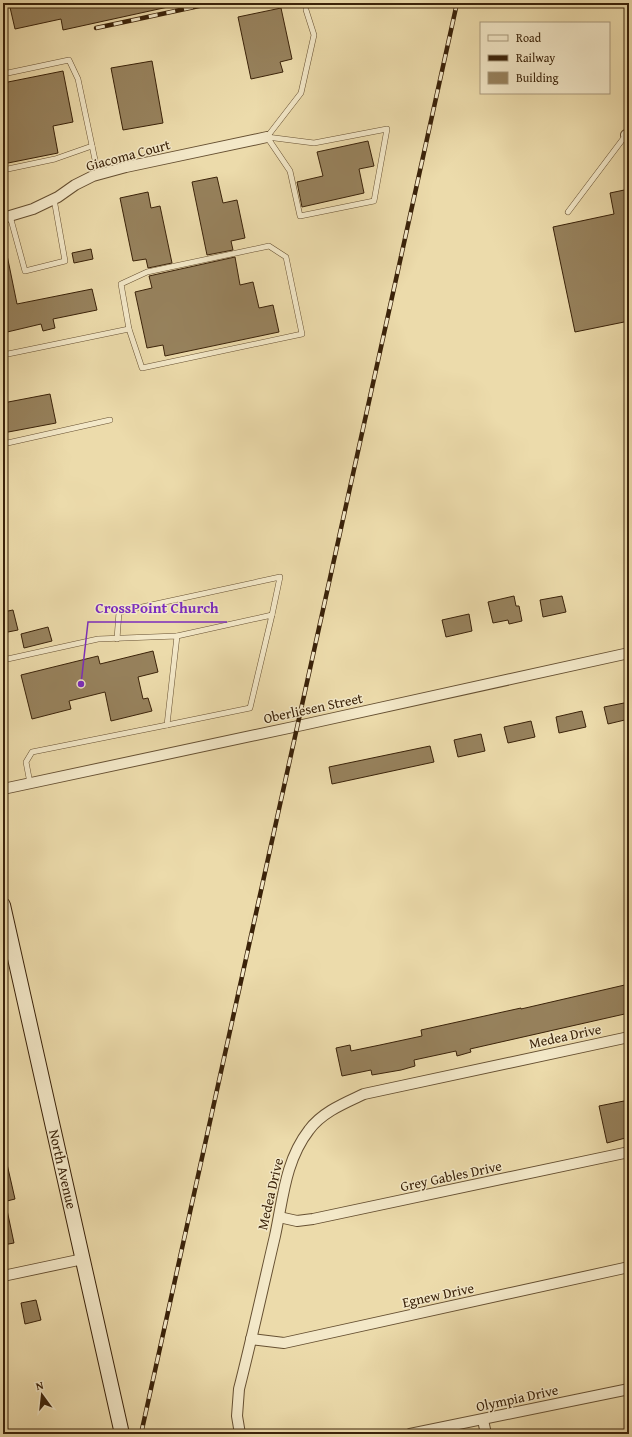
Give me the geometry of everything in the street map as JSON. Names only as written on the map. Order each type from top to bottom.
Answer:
[{"type":"main road","name":"North Avenue","points":[[3,905],[122,1434]]},
{"type":"street","name":"Giacoma Court","points":[[7,217],[33,209],[54,199],[75,185],[98,174],[267,137]]},
{"type":"street","name":"Oberliesen Street","points":[[3,789],[629,653]]},
{"type":"street","name":"Medea Drive","points":[[240,1434],[237,1416],[239,1389],[252,1339],[279,1217],[285,1181],[296,1149],[309,1129],[319,1119],[347,1102],[364,1094],[629,1036]]},
{"type":"street","name":"Grey Gables Drive","points":[[279,1217],[297,1221],[313,1219],[629,1152]]},
{"type":"street","points":[[3,1276],[83,1259]]},
{"type":"street","name":"Egnew Drive","points":[[252,1339],[284,1343],[629,1267]]},
{"type":"street","name":"Olympia Drive","points":[[410,1434],[483,1420],[629,1388]]},
{"type":"street","points":[[483,1420],[486,1434]]},
{"type":"lane","points":[[267,137],[301,93],[314,35],[306,10]]},
{"type":"lane","points":[[3,74],[69,60],[78,79],[98,174]]},
{"type":"lane","points":[[387,129],[374,201],[300,216],[290,171],[267,137],[314,143],[387,129]]},
{"type":"lane","points":[[568,212],[628,135]]},
{"type":"lane","points":[[3,170],[55,159],[92,146]]},
{"type":"lane","points":[[7,217],[25,271],[65,261],[54,199]]},
{"type":"lane","points":[[269,246],[286,257],[302,334],[142,368],[129,329],[121,284],[147,272],[269,246]]},
{"type":"lane","points":[[3,355],[129,329]]},
{"type":"lane","points":[[3,444],[110,420]]},
{"type":"lane","points":[[30,783],[26,762],[32,752],[250,708],[280,577],[119,612],[118,639]]},
{"type":"lane","points":[[3,660],[98,639],[177,636],[272,615]]},
{"type":"lane","points":[[167,725],[177,636]]},
{"type":"building","points":[[9,3],[168,3],[168,7],[63,30],[61,19],[15,29]]},
{"type":"building","points":[[281,8],[292,59],[280,62],[283,72],[251,79],[238,17]]},
{"type":"building","points":[[152,61],[163,123],[123,130],[111,68]]},
{"type":"building","points":[[63,71],[73,122],[53,126],[58,153],[3,164],[3,83]]},
{"type":"building","points":[[368,141],[374,166],[359,169],[364,193],[302,207],[297,182],[323,176],[317,152]]},
{"type":"building","points":[[217,177],[223,203],[237,200],[245,238],[231,241],[233,250],[207,255],[192,182]]},
{"type":"building","points":[[629,189],[629,321],[575,332],[553,227],[614,214],[610,193]]},
{"type":"building","points":[[148,192],[151,208],[160,206],[172,263],[148,268],[146,259],[133,261],[120,198]]},
{"type":"building","points":[[91,249],[93,259],[74,263],[72,253]]},
{"type":"building","points":[[3,255],[7,255],[17,304],[92,289],[97,310],[53,319],[55,328],[43,331],[41,324],[3,333]]},
{"type":"building","points":[[235,257],[240,285],[253,282],[259,308],[273,305],[279,332],[165,356],[163,345],[147,348],[135,292],[152,288],[149,276]]},
{"type":"building","points":[[50,394],[56,423],[3,433],[3,403]]},
{"type":"building","points":[[514,596],[516,606],[519,606],[522,621],[509,624],[508,620],[493,623],[488,602]]},
{"type":"building","points":[[562,596],[566,612],[543,617],[540,600]]},
{"type":"building","points":[[13,610],[18,630],[3,633],[3,612]]},
{"type":"building","points":[[469,614],[472,631],[446,637],[442,620]]},
{"type":"building","points":[[48,627],[52,641],[24,648],[21,634]]},
{"type":"building","points":[[153,651],[158,672],[138,677],[143,699],[148,698],[152,711],[111,721],[105,692],[69,701],[71,709],[32,719],[21,675],[98,656],[100,664]]},
{"type":"building","points":[[629,702],[629,719],[608,724],[604,707]]},
{"type":"building","points":[[582,711],[586,727],[559,733],[556,717]]},
{"type":"building","points":[[531,721],[535,737],[508,743],[504,727]]},
{"type":"building","points":[[481,734],[485,751],[458,757],[454,740]]},
{"type":"building","points":[[430,746],[434,762],[332,784],[329,767]]},
{"type":"building","points":[[629,984],[629,1013],[470,1049],[471,1052],[457,1056],[456,1051],[414,1060],[415,1066],[401,1070],[372,1075],[371,1070],[342,1076],[336,1048],[350,1045],[351,1051],[422,1036],[421,1030]]},
{"type":"building","points":[[629,1100],[629,1137],[607,1143],[599,1106]]},
{"type":"building","points":[[3,1164],[7,1164],[15,1199],[3,1202]]},
{"type":"building","points":[[7,1210],[14,1243],[3,1245],[3,1211]]},
{"type":"building","points":[[36,1300],[41,1320],[25,1324],[21,1303]]},
{"type":"railway","points":[[96,28],[213,3]]},
{"type":"railway","points":[[141,1434],[457,3]]},
{"type":"place","name":"CrossPoint Church","points":[[81,684]]}]
